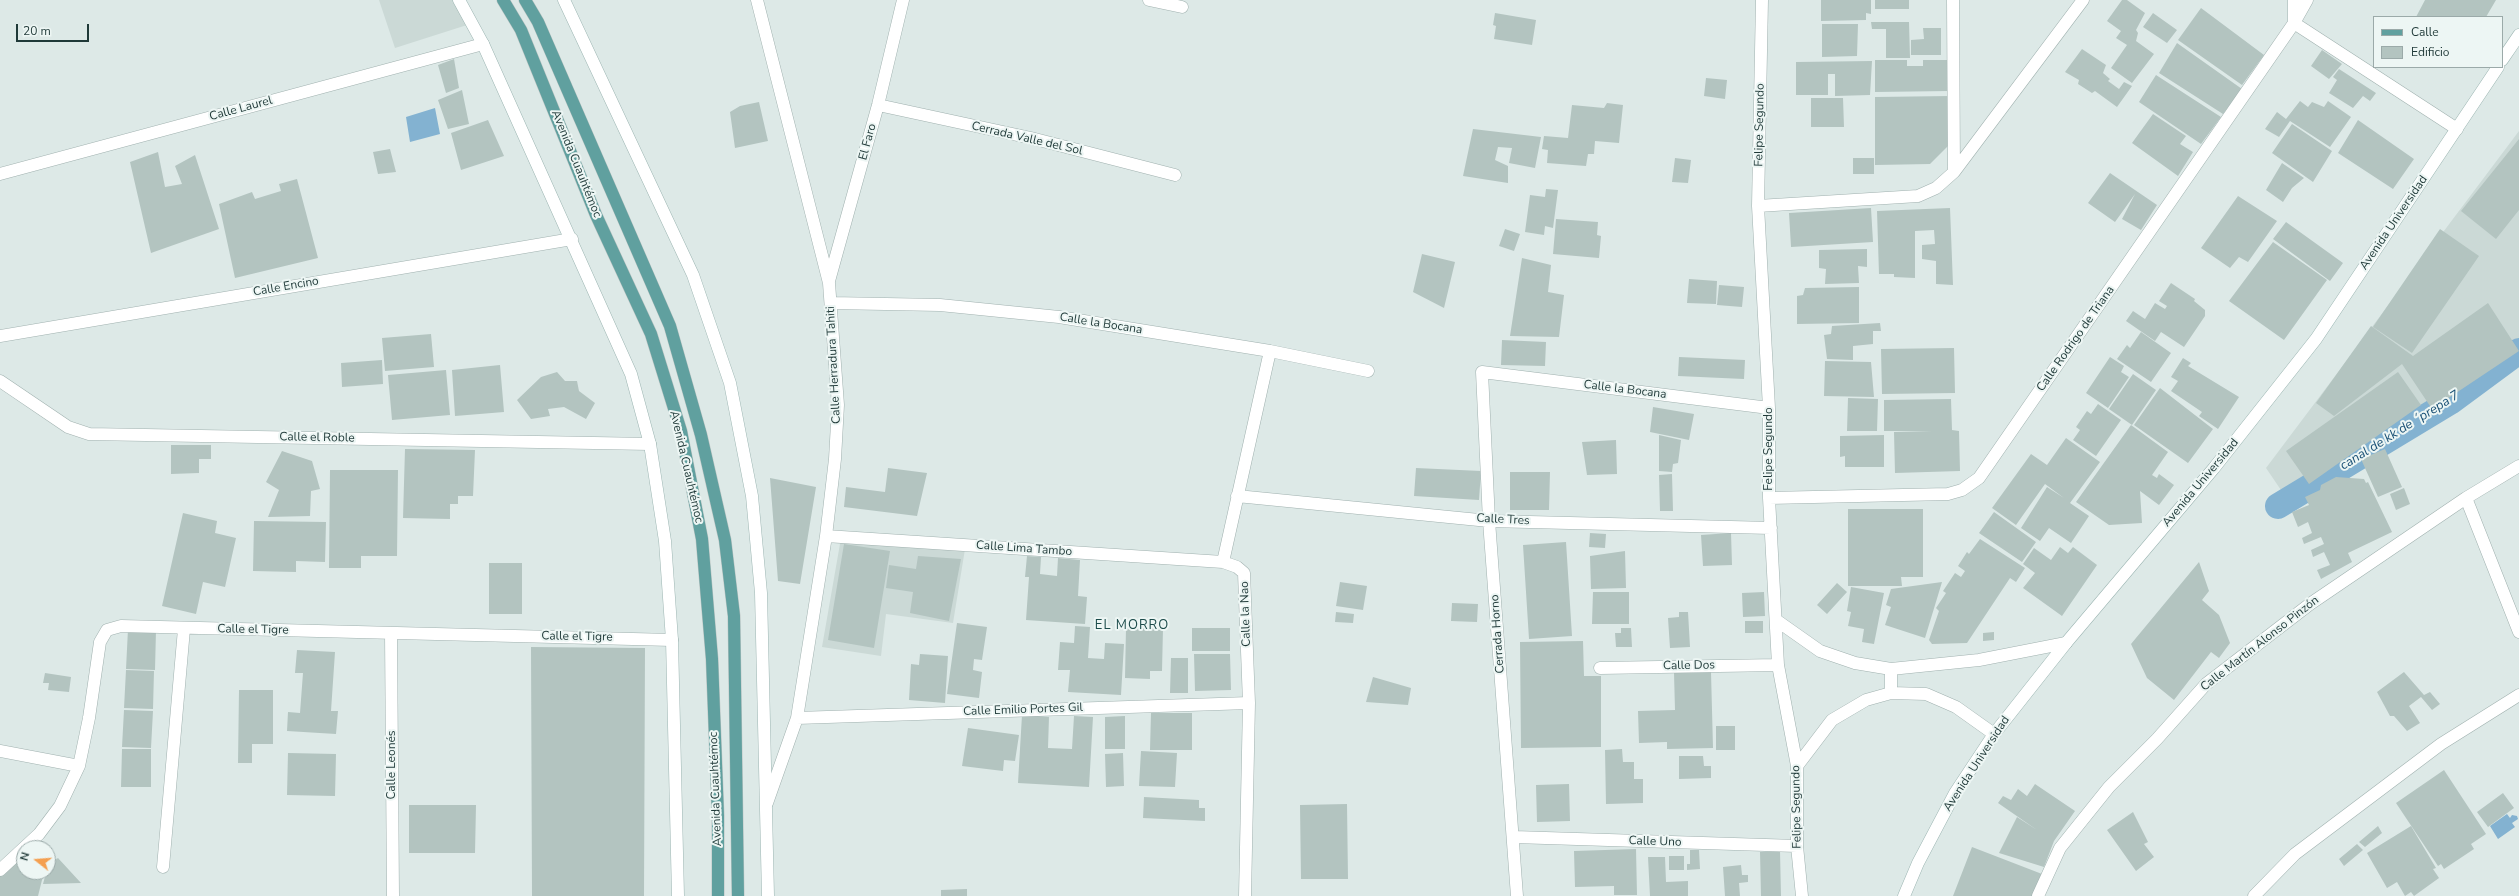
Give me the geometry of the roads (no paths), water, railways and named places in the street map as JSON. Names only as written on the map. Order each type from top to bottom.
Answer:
[{"type":"main road","name":"Avenida Cuauhtémoc","points":[[503,0],[521,30],[596,215],[651,334],[681,431],[702,539],[712,659],[718,816],[718,896]]},
{"type":"main road","name":"Avenida Cuauhtémoc","points":[[525,0],[538,22],[670,326],[703,442],[725,540],[734,616],[738,896]]},
{"type":"street","points":[[459,0],[483,44],[572,239],[631,374],[650,444],[665,542],[672,640],[678,896]]},
{"type":"street","points":[[564,0],[693,275],[730,383],[752,496],[761,593],[768,896]]},
{"type":"street","name":"Calle Herradura Tahiti","points":[[757,0],[828,283],[831,303],[838,405],[835,459],[826,536],[797,718],[767,803]]},
{"type":"street","name":"El Faro","points":[[828,283],[878,105],[903,0]]},
{"type":"street","points":[[1149,0],[1182,7]]},
{"type":"street","name":"Felipe Segundo","points":[[1762,0],[1758,206],[1769,408],[1769,498],[1778,665],[1797,766],[1797,846],[1802,896]]},
{"type":"street","points":[[1953,0],[1954,172]]},
{"type":"street","points":[[1758,206],[1918,196],[1936,188],[1954,172],[2083,0]]},
{"type":"street","points":[[2294,0],[2294,23],[2457,129]]},
{"type":"street","name":"Calle Rodrigo de Triana","points":[[1769,498],[1948,494],[1962,490],[1979,478],[2294,23],[2307,0]]},
{"type":"street","points":[[2503,58],[2519,34]]},
{"type":"street","name":"Calle Laurel","points":[[0,174],[483,44]]},
{"type":"street","name":"Avenida Universidad","points":[[1904,896],[1918,863],[1955,793],[1994,734],[2066,643],[2214,468],[2316,339],[2497,68]]},
{"type":"street","name":"Cerrada Valle del Sol","points":[[878,105],[1031,138],[1175,175]]},
{"type":"street","name":"Calle Encino","points":[[0,336],[572,239]]},
{"type":"street","name":"Calle la Bocana","points":[[831,303],[940,305],[1059,317],[1270,351],[1368,371]]},
{"type":"street","points":[[1223,562],[1270,351]]},
{"type":"street","name":"Calle la Bocana","points":[[1482,372],[1769,408]]},
{"type":"street","name":"Cerrada Horno","points":[[1482,372],[1489,520],[1514,837],[1517,896]]},
{"type":"street","name":"Calle el Roble","points":[[0,381],[68,427],[89,434],[650,444]]},
{"type":"street","name":"Calle Martín Alonso Pinzón","points":[[2038,896],[2065,842],[2109,787],[2157,739],[2206,684],[2310,604],[2466,498],[2519,466]]},
{"type":"street","name":"Calle Tres","points":[[1237,496],[1489,520],[1771,528]]},
{"type":"street","points":[[2466,498],[2519,632]]},
{"type":"street","name":"Calle Lima Tambo","points":[[826,536],[1223,562]]},
{"type":"street","name":"Calle la Nao","points":[[1223,562],[1236,566],[1244,573],[1249,703],[1244,896]]},
{"type":"street","points":[[1776,620],[1820,651],[1855,662],[1891,669],[1979,660],[2066,643]]},
{"type":"street","name":"Calle el Tigre","points":[[0,870],[39,834],[60,806],[79,766],[89,718],[100,642],[107,630],[121,626],[184,629],[672,640]]},
{"type":"street","points":[[163,867],[184,629]]},
{"type":"street","name":"Calle Leonés","points":[[391,633],[393,896]]},
{"type":"street","name":"Calle Dos","points":[[1600,668],[1778,665]]},
{"type":"street","points":[[1891,669],[1891,693]]},
{"type":"street","points":[[1797,766],[1832,720],[1866,700],[1891,693],[1926,694],[1956,707],[1994,734]]},
{"type":"street","points":[[2254,896],[2295,854],[2441,744],[2519,695]]},
{"type":"street","name":"Calle Emilio Portes Gil","points":[[797,718],[1249,703]]},
{"type":"street","points":[[0,750],[79,766]]},
{"type":"street","name":"Calle Uno","points":[[1514,837],[1797,846]]},
{"type":"water","points":[[435,108],[440,134],[410,142],[406,117]]},
{"type":"water","points":[[2507,814],[2510,818],[2512,815],[2517,816],[2518,819],[2512,823],[2515,827],[2498,839],[2490,826]]},
{"type":"waterway","name":"canal de kk de ´prepa 7","points":[[2278,506],[2450,402],[2519,351]]},
{"type":"district","name":"EL MORRO","points":[[1132,626]]}]
